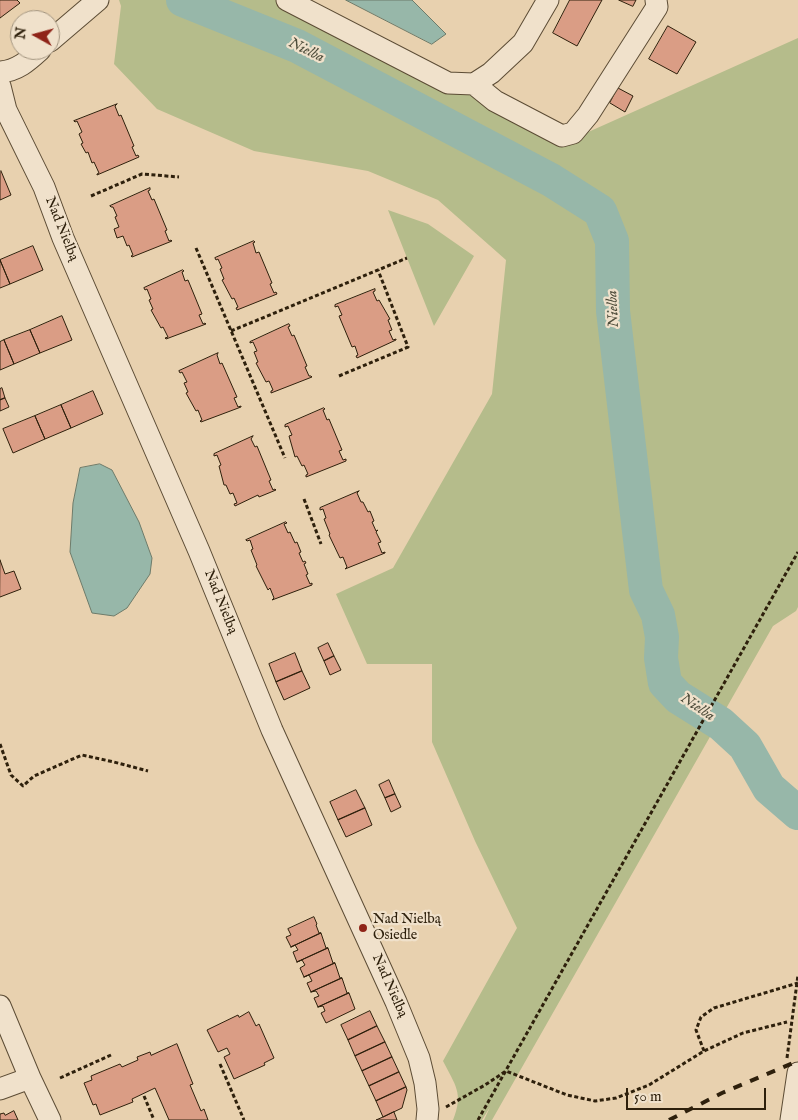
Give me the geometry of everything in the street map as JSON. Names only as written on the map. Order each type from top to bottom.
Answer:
[{"type":"street","points":[[60,33],[98,0]]},
{"type":"street","points":[[287,0],[448,82],[474,84],[495,101],[562,136],[573,133],[588,115],[657,7],[656,0]]},
{"type":"street","points":[[474,84],[491,73],[523,44],[548,0]]},
{"type":"street","points":[[0,72],[22,65],[28,60]]},
{"type":"street","name":"Nad Nielbą","points":[[0,86],[6,110],[44,187],[63,238],[199,551],[272,730],[419,1058],[425,1083],[428,1114]]},
{"type":"street","points":[[0,1006],[50,1120]]},
{"type":"street","points":[[791,1120],[792,1069]]},
{"type":"street","points":[[0,1089],[30,1078]]},
{"type":"path","points":[[91,196],[142,174],[179,178]]},
{"type":"path","points":[[196,248],[285,458]]},
{"type":"path","points":[[232,331],[406,258]]},
{"type":"path","points":[[339,376],[408,347],[378,270]]},
{"type":"path","points":[[304,499],[321,544]]},
{"type":"path","points":[[478,1120],[798,552]]},
{"type":"path","points":[[0,744],[11,775],[23,786],[34,776],[82,756],[148,771]]},
{"type":"path","points":[[792,1069],[798,975]]},
{"type":"path","points":[[704,1051],[696,1030],[701,1017],[714,1008],[797,983]]},
{"type":"path","points":[[506,1071],[566,1095],[595,1101],[616,1098],[649,1085],[704,1051],[742,1033],[787,1022]]},
{"type":"path","points":[[60,1078],[110,1055]]},
{"type":"path","points":[[220,1064],[244,1120]]},
{"type":"path","points":[[428,1114],[455,1104],[506,1071]]},
{"type":"path","points":[[144,1096],[154,1120]]},
{"type":"green space","points":[[119,0],[302,0],[566,142],[798,38],[798,607],[796,611],[773,626],[492,1120],[484,1120],[490,1107],[482,1120],[453,1120],[458,1103],[457,1089],[443,1061],[517,928],[475,841],[432,742],[432,664],[367,664],[336,594],[393,568],[492,394],[506,260],[438,200],[368,171],[254,151],[157,109],[114,64],[121,6]]},
{"type":"green space","points":[[388,210],[428,224],[474,256],[434,326]]},
{"type":"shaded area","points":[[346,0],[412,0],[446,34],[432,44]]},
{"type":"shaded area","points":[[100,464],[112,470],[139,522],[152,558],[150,574],[127,608],[114,616],[92,613],[70,552],[73,503],[80,468]]},
{"type":"building","points":[[0,0],[17,0],[20,3],[10,10],[0,18]]},
{"type":"building","points":[[570,0],[602,0],[577,46],[553,33]]},
{"type":"building","points":[[619,0],[636,0],[633,6]]},
{"type":"building","points":[[668,26],[696,42],[677,74],[649,59]]},
{"type":"building","points":[[618,88],[633,96],[625,112],[610,103]]},
{"type":"building","points":[[117,104],[115,106],[119,116],[121,115],[134,146],[132,147],[136,156],[138,155],[139,157],[97,175],[99,173],[94,162],[92,163],[88,152],[86,153],[81,144],[83,143],[79,134],[82,132],[77,121],[74,121]]},
{"type":"building","points":[[0,172],[11,195],[0,200]]},
{"type":"building","points":[[150,188],[148,191],[152,200],[154,199],[167,230],[165,231],[169,241],[172,241],[132,257],[129,245],[127,246],[123,236],[117,238],[114,229],[119,227],[115,217],[117,216],[113,207],[110,206]]},
{"type":"building","points":[[254,241],[256,253],[259,252],[272,283],[270,284],[274,293],[276,292],[277,294],[237,310],[236,308],[238,307],[234,298],[232,299],[222,280],[224,279],[220,269],[222,268],[218,259],[216,260],[215,258]]},
{"type":"building","points":[[33,246],[43,270],[10,284],[0,260]]},
{"type":"building","points":[[0,260],[10,284],[0,288]]},
{"type":"building","points":[[183,270],[185,281],[188,280],[202,314],[199,315],[203,324],[206,324],[166,339],[168,337],[151,310],[153,309],[149,300],[151,299],[147,289],[145,290],[144,288]]},
{"type":"building","points":[[375,289],[373,292],[377,301],[379,300],[390,319],[388,320],[392,330],[389,331],[393,340],[396,340],[357,358],[355,346],[352,347],[339,316],[342,315],[338,306],[335,307],[335,305]]},
{"type":"building","points":[[62,316],[72,340],[40,353],[30,330]]},
{"type":"building","points":[[289,324],[290,326],[288,327],[292,336],[294,335],[307,366],[305,367],[309,376],[312,377],[271,393],[273,390],[269,381],[266,382],[256,363],[258,362],[254,352],[257,351],[253,342],[250,342]]},
{"type":"building","points":[[30,330],[40,353],[14,364],[4,340]]},
{"type":"building","points":[[4,340],[14,364],[0,370],[0,342]]},
{"type":"building","points":[[218,353],[220,364],[222,363],[237,397],[234,398],[238,407],[241,407],[201,422],[198,410],[196,411],[186,393],[188,392],[184,383],[187,382],[182,372],[180,373],[179,371]]},
{"type":"building","points":[[2,388],[5,398],[0,400],[0,389]]},
{"type":"building","points":[[93,391],[103,414],[71,428],[61,405]]},
{"type":"building","points":[[5,398],[9,407],[0,411],[0,400]]},
{"type":"building","points":[[61,405],[71,428],[45,439],[35,416]]},
{"type":"building","points":[[324,408],[327,420],[329,419],[342,450],[339,451],[343,460],[346,459],[346,461],[306,477],[308,474],[304,465],[302,466],[297,456],[295,457],[289,436],[292,435],[288,426],[285,427],[285,425]]},
{"type":"building","points":[[35,416],[45,439],[13,453],[3,429]]},
{"type":"building","points":[[253,436],[251,439],[255,447],[257,446],[271,480],[269,481],[273,490],[276,490],[259,497],[258,495],[235,506],[234,504],[237,503],[233,493],[230,494],[226,485],[224,485],[219,466],[221,465],[217,455],[214,456],[214,454]]},
{"type":"building","points":[[359,491],[357,493],[361,502],[363,502],[368,512],[370,511],[374,521],[372,522],[376,531],[378,530],[376,532],[381,542],[378,543],[382,553],[385,553],[345,569],[347,567],[343,557],[340,558],[329,535],[323,509],[320,510],[320,508]]},
{"type":"building","points":[[286,522],[284,524],[288,533],[290,532],[295,543],[297,542],[301,552],[299,553],[303,562],[305,561],[306,563],[304,564],[308,574],[306,575],[312,585],[272,600],[274,598],[270,588],[268,590],[256,566],[250,540],[246,540]]},
{"type":"building","points":[[0,560],[5,574],[14,571],[21,589],[0,597]]},
{"type":"building","points":[[328,643],[334,656],[324,661],[318,648]]},
{"type":"building","points":[[295,653],[302,671],[276,682],[269,664]]},
{"type":"building","points":[[334,656],[341,670],[330,675],[324,661]]},
{"type":"building","points":[[302,671],[310,688],[284,700],[276,682]]},
{"type":"building","points":[[389,780],[395,794],[385,798],[379,785]]},
{"type":"building","points":[[356,790],[365,808],[338,820],[330,802]]},
{"type":"building","points":[[395,794],[401,807],[391,812],[385,798]]},
{"type":"building","points":[[365,808],[372,825],[346,837],[338,820]]},
{"type":"building","points":[[314,917],[319,933],[321,933],[291,947],[286,937],[291,935],[288,929]]},
{"type":"building","points":[[321,933],[326,948],[328,948],[297,962],[293,952],[298,950],[295,945]]},
{"type":"building","points":[[328,948],[333,963],[335,963],[304,977],[300,968],[305,965],[302,960],[297,962]]},
{"type":"building","points":[[335,963],[340,978],[342,978],[311,992],[307,983],[312,981],[309,975],[304,977]]},
{"type":"building","points":[[342,978],[347,993],[349,993],[318,1007],[314,998],[319,996],[316,991],[311,992]]},
{"type":"building","points":[[349,993],[355,1009],[326,1023],[321,1013],[325,1011],[323,1006],[318,1007]]},
{"type":"building","points":[[370,1011],[377,1026],[348,1040],[341,1025]]},
{"type":"building","points":[[249,1012],[256,1026],[259,1024],[274,1058],[264,1063],[265,1065],[234,1079],[224,1057],[230,1054],[227,1048],[218,1052],[207,1030],[238,1015],[239,1017]]},
{"type":"building","points":[[377,1026],[385,1042],[355,1056],[348,1040]]},
{"type":"building","points":[[385,1042],[392,1057],[362,1071],[355,1056]]},
{"type":"building","points":[[177,1044],[193,1084],[190,1085],[201,1111],[204,1109],[208,1120],[169,1120],[155,1088],[132,1099],[133,1102],[100,1115],[96,1104],[93,1105],[84,1083],[92,1080],[91,1076],[120,1064],[122,1067],[138,1060],[137,1057],[150,1052],[151,1055]]},
{"type":"building","points":[[392,1057],[399,1072],[369,1086],[362,1071]]},
{"type":"building","points":[[399,1072],[406,1087],[376,1101],[369,1086]]},
{"type":"building","points":[[406,1087],[407,1090],[402,1108],[383,1117],[376,1101]]},
{"type":"building","points":[[14,1111],[18,1120],[0,1120],[0,1114],[4,1113],[5,1115]]},
{"type":"building","points":[[394,1112],[397,1120],[376,1120],[383,1117]]},
{"type":"waterway","name":"Nielba","points":[[183,0],[297,46],[551,180],[600,211],[612,241],[613,311],[646,590],[658,615],[662,637],[661,658],[665,683],[678,697],[721,724],[745,746],[769,788],[798,813]]},
{"type":"railway","points":[[669,1120],[722,1093],[798,1061]]},
{"type":"place","name":"Nad Nielbą Osiedle","points":[[363,928]]}]
